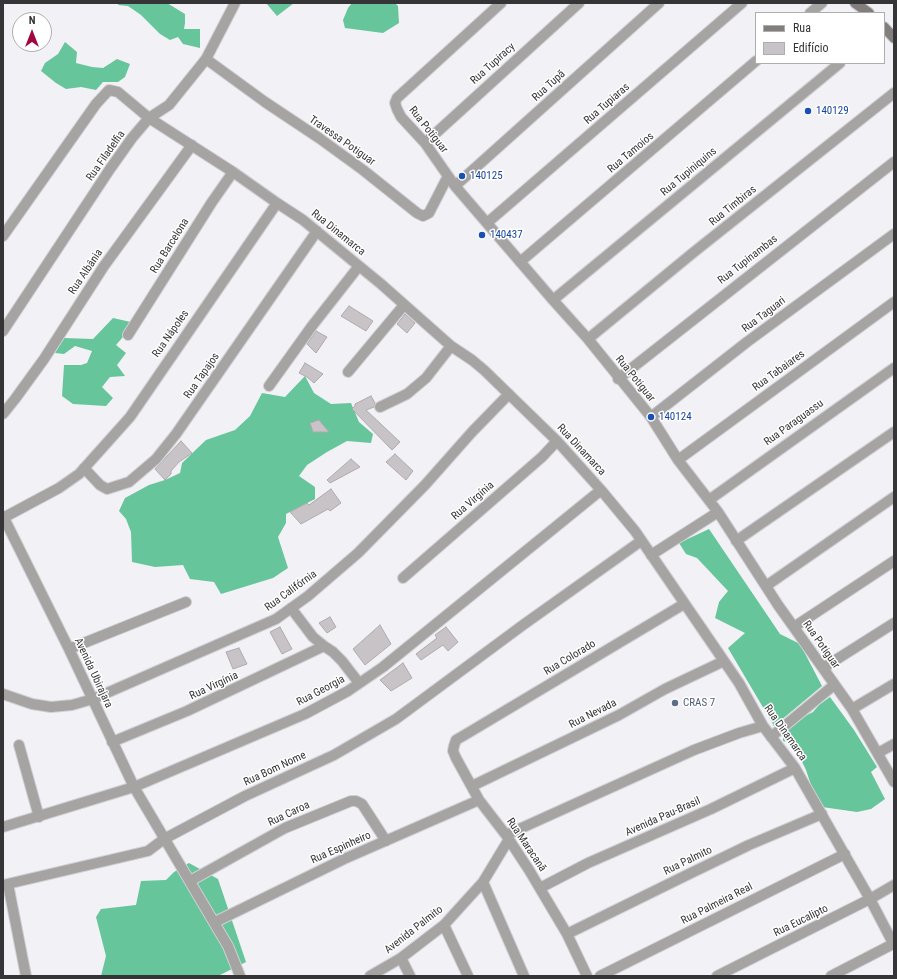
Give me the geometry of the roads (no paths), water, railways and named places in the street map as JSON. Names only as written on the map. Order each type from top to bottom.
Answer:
[{"type":"street","name":"Rua Filadelfia","points":[[3,331],[132,138],[149,118],[170,105],[206,59],[236,3]]},
{"type":"street","name":"Rua Potiguar","points":[[501,3],[397,98],[396,110],[425,143],[455,186],[588,339],[650,417],[678,460],[718,512],[766,586],[852,709],[894,782]]},
{"type":"street","name":"Rua Tupiracy","points":[[425,143],[579,3]]},
{"type":"street","name":"Rua Tupã","points":[[455,186],[659,3]]},
{"type":"street","name":"Rua Tupiaras","points":[[487,223],[742,3]]},
{"type":"street","points":[[811,12],[822,3]]},
{"type":"street","points":[[855,3],[868,12]]},
{"type":"street","points":[[885,28],[894,38]]},
{"type":"street","name":"Travessa Potiguar","points":[[206,59],[265,102],[319,138],[423,216],[429,213],[448,176]]},
{"type":"street","name":"Rua Tamoios","points":[[520,262],[755,62]]},
{"type":"street","name":"Rua Tupiniquins","points":[[553,300],[839,64]]},
{"type":"street","name":"Rua Dinamarca","points":[[3,236],[96,104],[109,90],[118,92],[149,118],[304,220],[451,346],[472,360],[509,394],[557,441],[635,531],[739,683],[763,726],[795,768],[845,854],[894,944]]},
{"type":"street","name":"Rua Timbiras","points":[[588,339],[694,252],[894,94]]},
{"type":"street","name":"Rua Albânia","points":[[3,414],[16,399],[44,359],[104,266],[192,145]]},
{"type":"street","name":"Rua Tupinambas","points":[[618,378],[894,162]]},
{"type":"street","name":"Rua Barcelona","points":[[128,335],[212,202],[233,172]]},
{"type":"street","name":"Rua Nápoles","points":[[3,518],[59,488],[81,471],[130,417],[277,203]]},
{"type":"street","name":"Rua Tapajos","points":[[81,471],[107,489],[129,482],[156,459],[176,434],[317,231]]},
{"type":"street","name":"Rua Taguari","points":[[650,417],[747,342],[894,234]]},
{"type":"street","points":[[269,386],[312,326],[359,266]]},
{"type":"street","name":"Rua Tabaiares","points":[[678,460],[894,302]]},
{"type":"street","points":[[348,372],[404,305]]},
{"type":"street","points":[[380,407],[407,394],[426,378],[451,346]]},
{"type":"street","name":"Rua Paraguassu","points":[[709,500],[894,368]]},
{"type":"street","name":"Rua Califórnia","points":[[3,694],[32,704],[51,707],[72,705],[93,699],[276,619],[308,596],[358,553],[425,485],[472,432],[509,394]]},
{"type":"street","points":[[736,541],[894,432]]},
{"type":"street","name":"Rua Virgínia","points":[[403,578],[542,457],[557,441]]},
{"type":"street","name":"Rua Georgia","points":[[3,827],[134,787],[252,738],[305,714],[348,691],[401,653],[601,490]]},
{"type":"street","points":[[766,586],[894,497]]},
{"type":"street","points":[[650,555],[718,512]]},
{"type":"street","name":"Avenida Ubirajara","points":[[3,518],[69,649],[134,787],[228,946],[240,976]]},
{"type":"street","name":"Rua Bom Nome","points":[[6,885],[148,851],[164,838],[245,796],[334,755],[396,719],[641,541]]},
{"type":"street","points":[[794,627],[894,561]]},
{"type":"street","points":[[69,649],[186,602]]},
{"type":"street","name":"Rua Colorado","points":[[468,733],[684,604]]},
{"type":"street","points":[[291,608],[305,629],[333,652],[360,683]]},
{"type":"street","points":[[823,668],[894,623]]},
{"type":"street","name":"Rua Virgínia","points":[[112,742],[187,712],[324,646]]},
{"type":"street","name":"Rua Nevada","points":[[472,786],[612,718],[665,689],[724,661]]},
{"type":"street","points":[[852,709],[894,684]]},
{"type":"street","points":[[771,737],[834,685]]},
{"type":"street","points":[[508,837],[694,750],[739,733],[763,726]]},
{"type":"street","name":"Rua Maracanã","points":[[468,733],[456,740],[453,751],[456,758],[480,800],[508,837],[540,888],[567,934],[587,976]]},
{"type":"street","points":[[878,753],[894,744]]},
{"type":"street","points":[[19,745],[39,817]]},
{"type":"street","name":"Avenida Pau-Brasil","points":[[540,888],[588,863],[711,809],[795,768]]},
{"type":"street","name":"Rua Caroa","points":[[190,881],[285,828],[351,800],[356,800],[362,804],[386,841]]},
{"type":"street","name":"Rua Espinheiro","points":[[214,922],[304,878],[480,800]]},
{"type":"street","name":"Rua Palmito","points":[[567,934],[696,871],[822,814]]},
{"type":"street","name":"Avenida Palmito","points":[[370,976],[401,958],[444,925],[483,882],[508,837]]},
{"type":"street","name":"Rua Palmeira Real","points":[[600,976],[845,854]]},
{"type":"street","points":[[483,882],[524,976]]},
{"type":"street","points":[[6,885],[26,976]]},
{"type":"street","name":"Rua Eucalipto","points":[[717,976],[870,900],[894,885]]},
{"type":"street","points":[[444,925],[468,976]]},
{"type":"street","points":[[831,976],[894,944]]},
{"type":"street","points":[[401,958],[410,976]]},
{"type":"place","name":"140129","points":[[808,111]]},
{"type":"place","name":"140125","points":[[462,176]]},
{"type":"place","name":"140437","points":[[482,235]]},
{"type":"place","name":"140124","points":[[651,417]]},
{"type":"place","name":"CRAS 7","points":[[675,703]]}]
